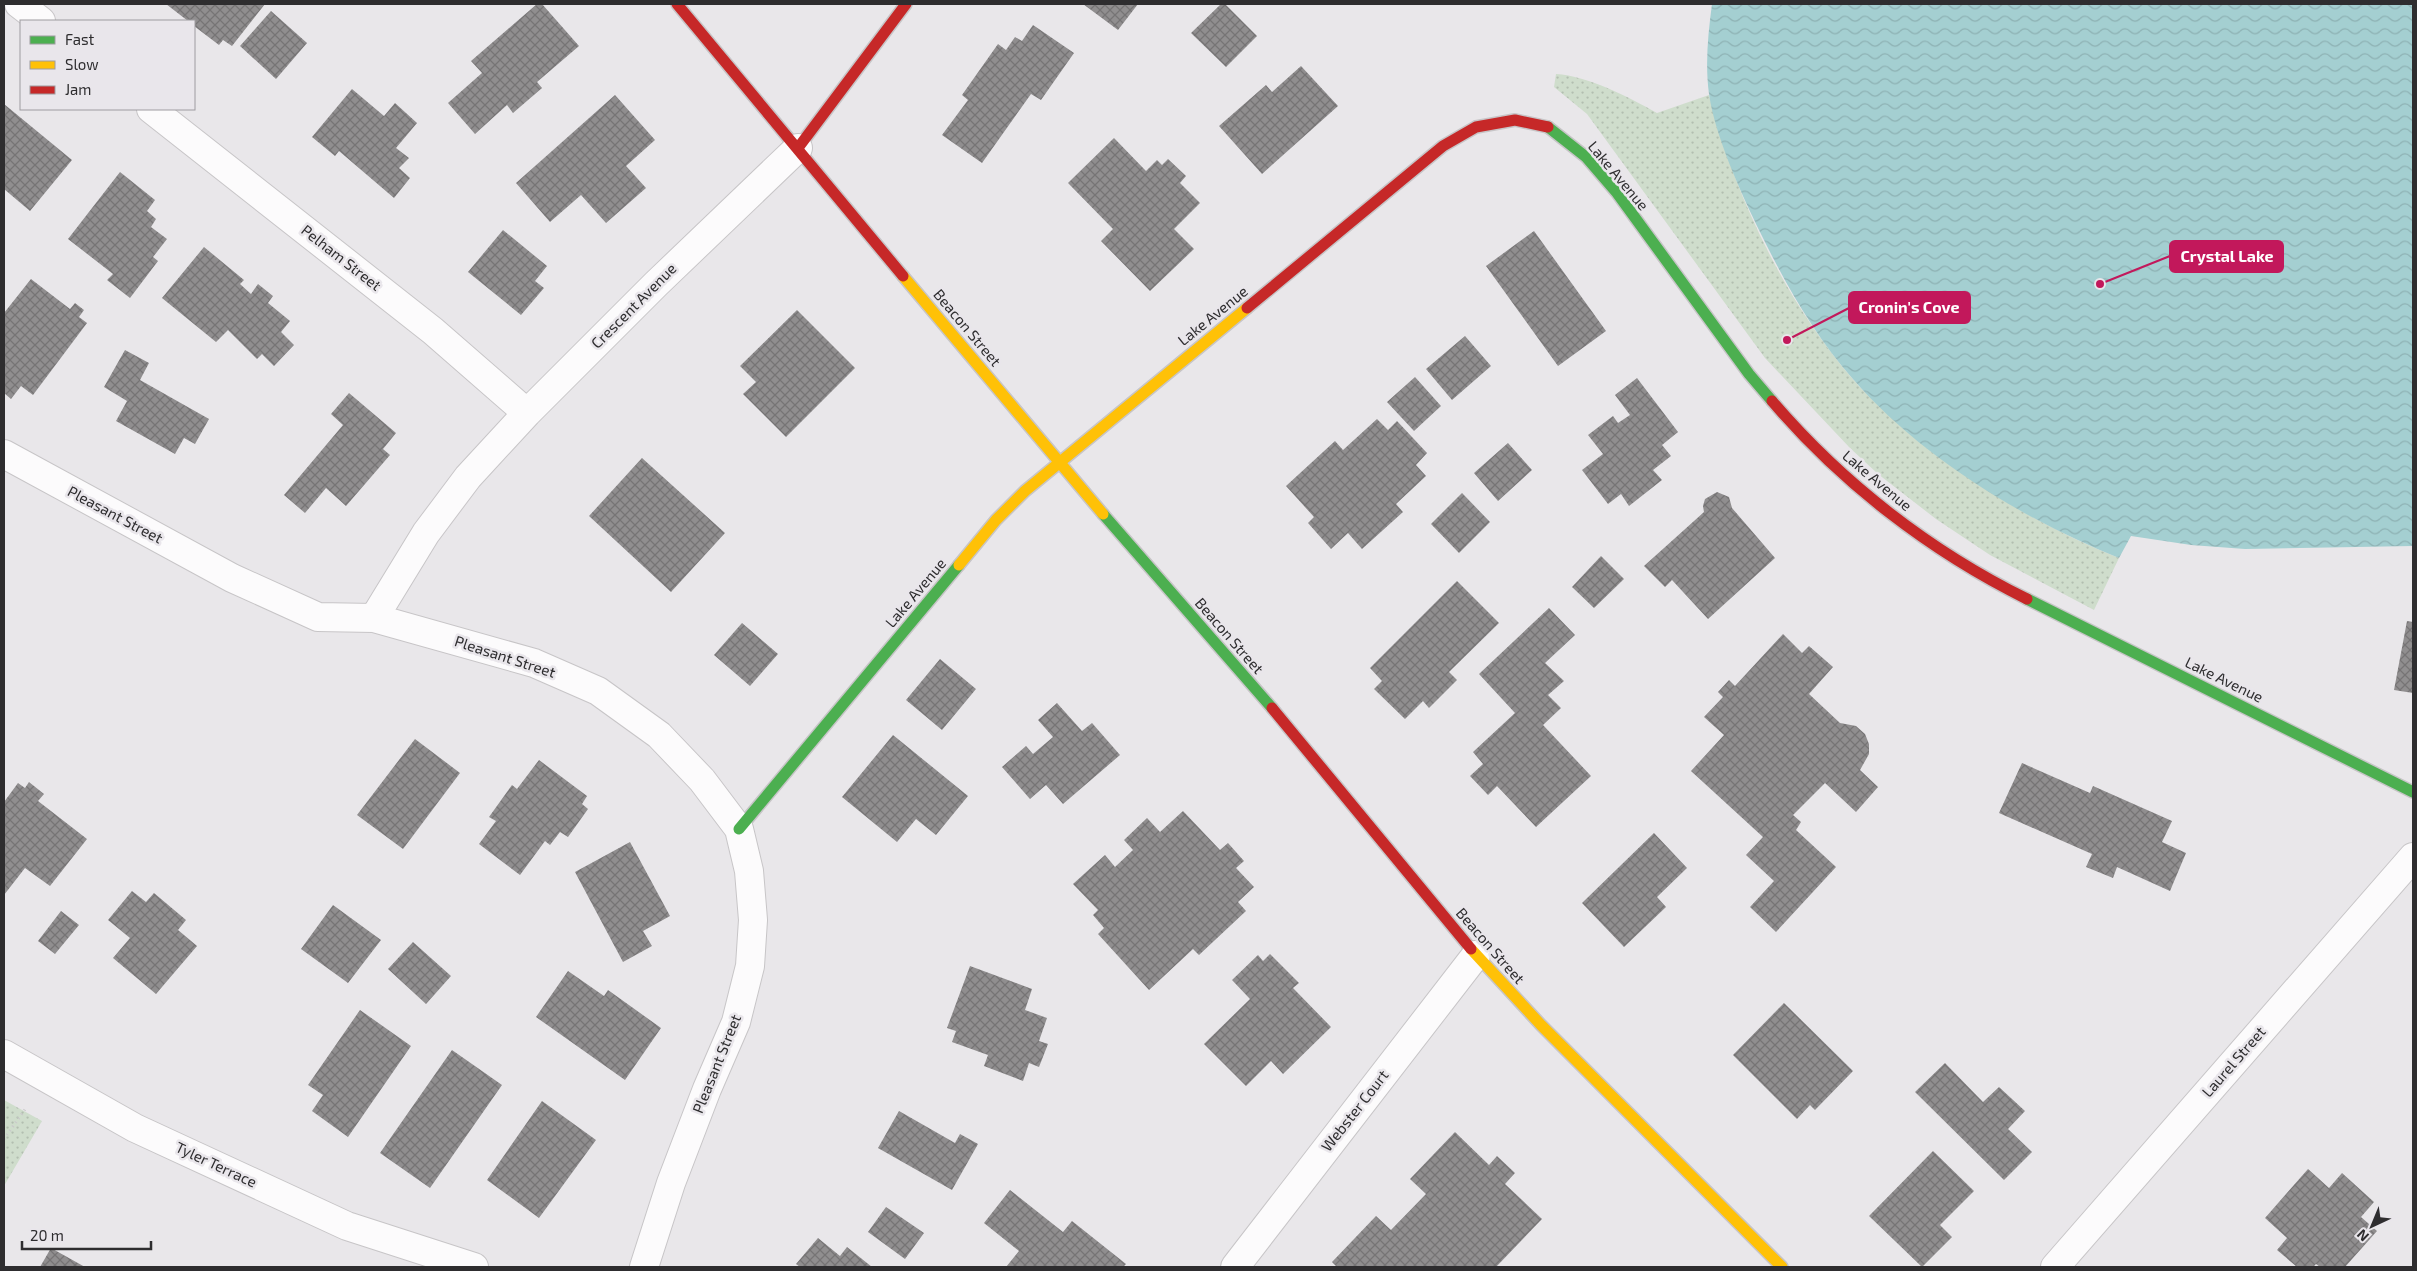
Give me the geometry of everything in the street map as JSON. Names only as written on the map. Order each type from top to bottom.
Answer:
[{"type":"street","points":[[19,4],[40,20]]},
{"type":"street","name":"Beacon Street","points":[[677,4],[1058,462],[1273,710],[1476,955],[1528,1011],[1782,1267]]},
{"type":"street","name":"Crescent Avenue","points":[[374,618],[426,533],[468,477],[527,414],[662,277],[798,148],[906,4]]},
{"type":"street","name":"Pelham Street","points":[[152,110],[433,331],[527,414]]},
{"type":"street","name":"Lake Avenue","points":[[739,828],[996,520],[1058,462],[1443,146],[1476,126],[1515,120],[1549,127],[1586,157],[1617,193],[1744,367],[1797,430],[1844,476],[1923,538],[1990,581],[2413,792]]},
{"type":"street","name":"Pleasant Street","points":[[4,454],[232,578],[318,617],[374,618],[534,663],[598,691],[659,735],[702,780],[739,828],[749,871],[753,920],[750,966],[736,1022],[706,1089],[641,1267]]},
{"type":"street","name":"Laurel Street","points":[[2055,1267],[2413,858]]},
{"type":"street","name":"Webster Court","points":[[1235,1267],[1476,955]]},
{"type":"street","name":"Tyler Terrace","points":[[4,1054],[135,1128],[347,1226],[443,1262],[474,1267]]},
{"type":"path","points":[[4,1140],[28,1106]]},
{"type":"green space","points":[[1556,74],[1595,83],[1657,113],[1709,95],[1720,133],[1747,208],[1783,279],[1826,346],[1851,377],[1875,402],[1950,464],[2032,517],[2060,532],[2119,558],[2094,610],[1990,555],[1936,519],[1878,474],[1850,448],[1765,358],[1587,114],[1554,87]]},
{"type":"green space","points":[[4,1100],[42,1121],[4,1186]]},
{"type":"water","points":[[1712,4],[2413,4],[2413,546],[2245,549],[2191,545],[2131,536],[2119,558],[2083,543],[2010,505],[1941,459],[1879,407],[1838,361],[1801,308],[1770,251],[1730,164],[1712,110],[1707,60]]},
{"type":"building","points":[[166,4],[265,4],[232,46],[223,40],[219,45],[195,27],[195,20],[187,20]]},
{"type":"building","points":[[537,4],[542,4],[579,46],[537,82],[542,88],[513,113],[507,105],[475,134],[448,103],[482,73],[471,61]]},
{"type":"building","points":[[1083,4],[1138,4],[1118,30]]},
{"type":"building","points":[[1221,4],[1225,4],[1257,36],[1226,67],[1191,33]]},
{"type":"building","points":[[271,11],[307,43],[276,79],[240,46]]},
{"type":"building","points":[[1033,25],[1074,53],[1041,100],[1031,94],[982,163],[942,135],[968,100],[962,95],[998,44],[1006,50],[1015,37],[1022,41]]},
{"type":"building","points":[[1301,66],[1338,106],[1262,174],[1219,126],[1266,85],[1272,92]]},
{"type":"building","points":[[352,89],[384,116],[395,103],[417,123],[396,148],[409,158],[399,168],[410,178],[394,198],[339,151],[335,156],[312,137]]},
{"type":"building","points":[[615,95],[655,140],[626,166],[646,188],[606,223],[581,195],[550,222],[516,183]]},
{"type":"building","points":[[4,104],[72,160],[30,211],[4,189]]},
{"type":"building","points":[[1114,138],[1146,171],[1157,160],[1162,165],[1168,159],[1186,176],[1180,183],[1200,203],[1174,229],[1194,249],[1150,291],[1101,241],[1113,229],[1068,183]]},
{"type":"building","points":[[120,172],[155,200],[147,211],[156,219],[151,227],[167,239],[153,257],[158,261],[130,298],[107,280],[113,274],[68,239]]},
{"type":"building","points":[[503,230],[547,266],[535,281],[544,288],[521,315],[468,272]]},
{"type":"building","points":[[1534,231],[1606,331],[1558,366],[1486,266]]},
{"type":"building","points":[[204,247],[244,280],[240,284],[251,294],[258,284],[273,296],[268,303],[290,321],[281,332],[294,345],[274,366],[262,354],[257,359],[228,330],[216,342],[162,298]]},
{"type":"building","points":[[31,279],[70,309],[75,303],[84,310],[79,317],[87,323],[33,395],[21,386],[11,399],[4,393],[4,313]]},
{"type":"building","points":[[797,310],[855,368],[786,437],[743,394],[756,382],[740,366]]},
{"type":"building","points":[[1465,336],[1491,366],[1452,400],[1426,369]]},
{"type":"building","points":[[125,350],[149,363],[140,380],[209,419],[195,444],[184,438],[175,454],[116,421],[127,401],[104,387]]},
{"type":"building","points":[[1415,377],[1441,406],[1414,431],[1387,402]]},
{"type":"building","points":[[1637,378],[1678,432],[1662,445],[1671,456],[1653,470],[1662,480],[1629,506],[1621,494],[1608,504],[1582,470],[1603,454],[1588,435],[1613,416],[1618,423],[1630,415],[1615,395]]},
{"type":"building","points":[[349,393],[396,433],[383,449],[390,455],[346,506],[326,488],[305,513],[284,495],[343,425],[331,414]]},
{"type":"building","points":[[1377,419],[1388,430],[1397,421],[1427,453],[1416,465],[1426,476],[1396,504],[1403,512],[1362,549],[1348,533],[1331,549],[1308,523],[1314,517],[1286,486],[1335,441],[1343,450]]},
{"type":"building","points":[[1508,443],[1532,470],[1498,501],[1474,473]]},
{"type":"building","points":[[642,458],[725,533],[671,592],[589,516]]},
{"type":"building","points":[[1717,492],[1729,497],[1732,508],[1775,558],[1708,619],[1672,580],[1665,587],[1644,566],[1704,512],[1705,499]]},
{"type":"building","points":[[1462,493],[1490,522],[1459,553],[1431,524]]},
{"type":"building","points":[[1601,556],[1624,579],[1594,608],[1572,587]]},
{"type":"building","points":[[1457,581],[1499,623],[1449,672],[1457,680],[1429,708],[1423,701],[1405,719],[1374,689],[1382,681],[1370,668]]},
{"type":"building","points":[[1549,608],[1575,635],[1545,663],[1564,681],[1548,695],[1561,708],[1543,725],[1591,776],[1536,827],[1497,786],[1488,795],[1470,776],[1483,764],[1473,752],[1515,713],[1479,674]]},
{"type":"building","points":[[2407,621],[2413,622],[2413,693],[2394,690]]},
{"type":"building","points":[[742,623],[778,654],[750,686],[714,655]]},
{"type":"building","points":[[1783,634],[1802,653],[1809,646],[1833,667],[1809,694],[1840,723],[1856,726],[1865,734],[1869,744],[1869,754],[1860,770],[1878,787],[1856,812],[1825,783],[1793,815],[1801,822],[1796,830],[1836,867],[1776,932],[1750,907],[1774,881],[1746,855],[1763,837],[1691,771],[1724,735],[1704,717],[1723,697],[1718,692],[1729,680],[1735,686]]},
{"type":"building","points":[[940,659],[976,689],[942,730],[906,700]]},
{"type":"building","points":[[1057,703],[1082,731],[1092,723],[1120,755],[1063,804],[1046,785],[1030,799],[1002,767],[1026,746],[1033,754],[1053,737],[1038,720]]},
{"type":"building","points":[[893,735],[968,796],[936,835],[916,819],[897,842],[842,797]]},
{"type":"building","points":[[415,739],[460,773],[403,849],[357,815]]},
{"type":"building","points":[[539,760],[587,796],[582,804],[588,809],[568,837],[560,832],[550,845],[545,841],[520,875],[479,844],[496,821],[489,817],[512,785],[517,789]]},
{"type":"building","points":[[2022,763],[2090,793],[2093,786],[2172,821],[2162,842],[2186,853],[2170,891],[2117,867],[2113,878],[2086,867],[2092,854],[1999,813]]},
{"type":"building","points":[[29,782],[44,794],[38,801],[87,839],[50,886],[25,868],[4,895],[4,802],[18,783],[25,788]]},
{"type":"building","points":[[1183,811],[1220,850],[1228,843],[1244,861],[1236,868],[1254,887],[1238,902],[1246,911],[1199,955],[1193,949],[1149,990],[1098,934],[1104,928],[1093,915],[1098,910],[1073,884],[1105,855],[1115,867],[1133,850],[1124,840],[1147,818],[1160,832]]},
{"type":"building","points":[[1654,833],[1687,868],[1657,897],[1666,907],[1624,947],[1582,903]]},
{"type":"building","points":[[630,842],[670,916],[643,931],[652,946],[623,962],[575,872]]},
{"type":"building","points":[[132,891],[146,902],[154,893],[186,920],[178,930],[197,946],[156,994],[113,958],[130,938],[108,920]]},
{"type":"building","points":[[333,905],[381,940],[348,983],[301,949]]},
{"type":"building","points":[[61,911],[79,925],[55,954],[38,941]]},
{"type":"building","points":[[413,942],[451,976],[426,1004],[388,969]]},
{"type":"building","points":[[1270,954],[1299,983],[1293,988],[1331,1027],[1283,1074],[1271,1061],[1246,1086],[1204,1044],[1250,999],[1232,980],[1258,955],[1263,961]]},
{"type":"building","points":[[970,966],[1032,989],[1025,1010],[1047,1018],[1039,1041],[1048,1044],[1039,1067],[1029,1063],[1023,1081],[984,1066],[988,1055],[952,1042],[956,1031],[947,1028]]},
{"type":"building","points":[[568,971],[604,996],[608,990],[661,1028],[625,1080],[536,1017]]},
{"type":"building","points":[[1784,1003],[1853,1071],[1815,1110],[1810,1105],[1797,1119],[1733,1055]]},
{"type":"building","points":[[360,1010],[411,1046],[348,1137],[312,1111],[323,1095],[308,1085]]},
{"type":"building","points":[[452,1050],[502,1085],[430,1188],[380,1153]]},
{"type":"building","points":[[1945,1063],[1983,1102],[1999,1087],[2025,1111],[2008,1129],[2032,1152],[2004,1180],[1915,1092]]},
{"type":"building","points":[[542,1101],[596,1140],[539,1218],[487,1180]]},
{"type":"building","points":[[899,1111],[955,1143],[960,1134],[978,1144],[952,1190],[878,1148]]},
{"type":"building","points":[[1455,1132],[1489,1165],[1497,1156],[1515,1173],[1505,1184],[1542,1219],[1496,1267],[1337,1267],[1332,1262],[1376,1216],[1391,1230],[1426,1194],[1410,1179]]},
{"type":"building","points":[[1933,1151],[1974,1191],[1940,1225],[1952,1237],[1922,1267],[1869,1216]]},
{"type":"building","points":[[2308,1169],[2329,1188],[2342,1173],[2374,1202],[2361,1217],[2377,1231],[2345,1267],[2320,1267],[2316,1264],[2313,1267],[2297,1267],[2277,1250],[2287,1238],[2265,1218]]},
{"type":"building","points":[[1010,1190],[1063,1232],[1072,1221],[1126,1264],[1123,1267],[1006,1267],[1019,1251],[984,1223]]},
{"type":"building","points":[[886,1207],[924,1233],[905,1259],[868,1232]]},
{"type":"building","points":[[818,1238],[840,1256],[847,1247],[872,1267],[800,1267],[796,1264]]},
{"type":"building","points":[[51,1248],[85,1267],[40,1267]]},
{"type":"traffic: fast","points":[[1548,127],[1586,157],[1617,193],[1749,374],[1772,401]]},
{"type":"traffic: fast","points":[[1103,514],[1272,708]]},
{"type":"traffic: fast","points":[[739,829],[959,565]]},
{"type":"traffic: fast","points":[[2027,599],[2413,792]]},
{"type":"traffic: slow","points":[[903,276],[1103,514]]},
{"type":"traffic: slow","points":[[959,565],[996,520],[1025,491],[1247,308]]},
{"type":"traffic: slow","points":[[1471,949],[1541,1025],[1782,1267]]},
{"type":"traffic: jam","points":[[677,4],[903,276]]},
{"type":"traffic: jam","points":[[798,148],[906,4]]},
{"type":"traffic: jam","points":[[1247,308],[1443,146],[1476,127],[1515,120],[1548,127]]},
{"type":"traffic: jam","points":[[1772,401],[1828,460],[1889,513],[1956,559],[2027,599]]},
{"type":"traffic: jam","points":[[1272,708],[1471,949]]},
{"type":"place","name":"Crystal Lake","points":[[2100,284]]},
{"type":"place","name":"Cronin's Cove","points":[[1787,340]]}]
